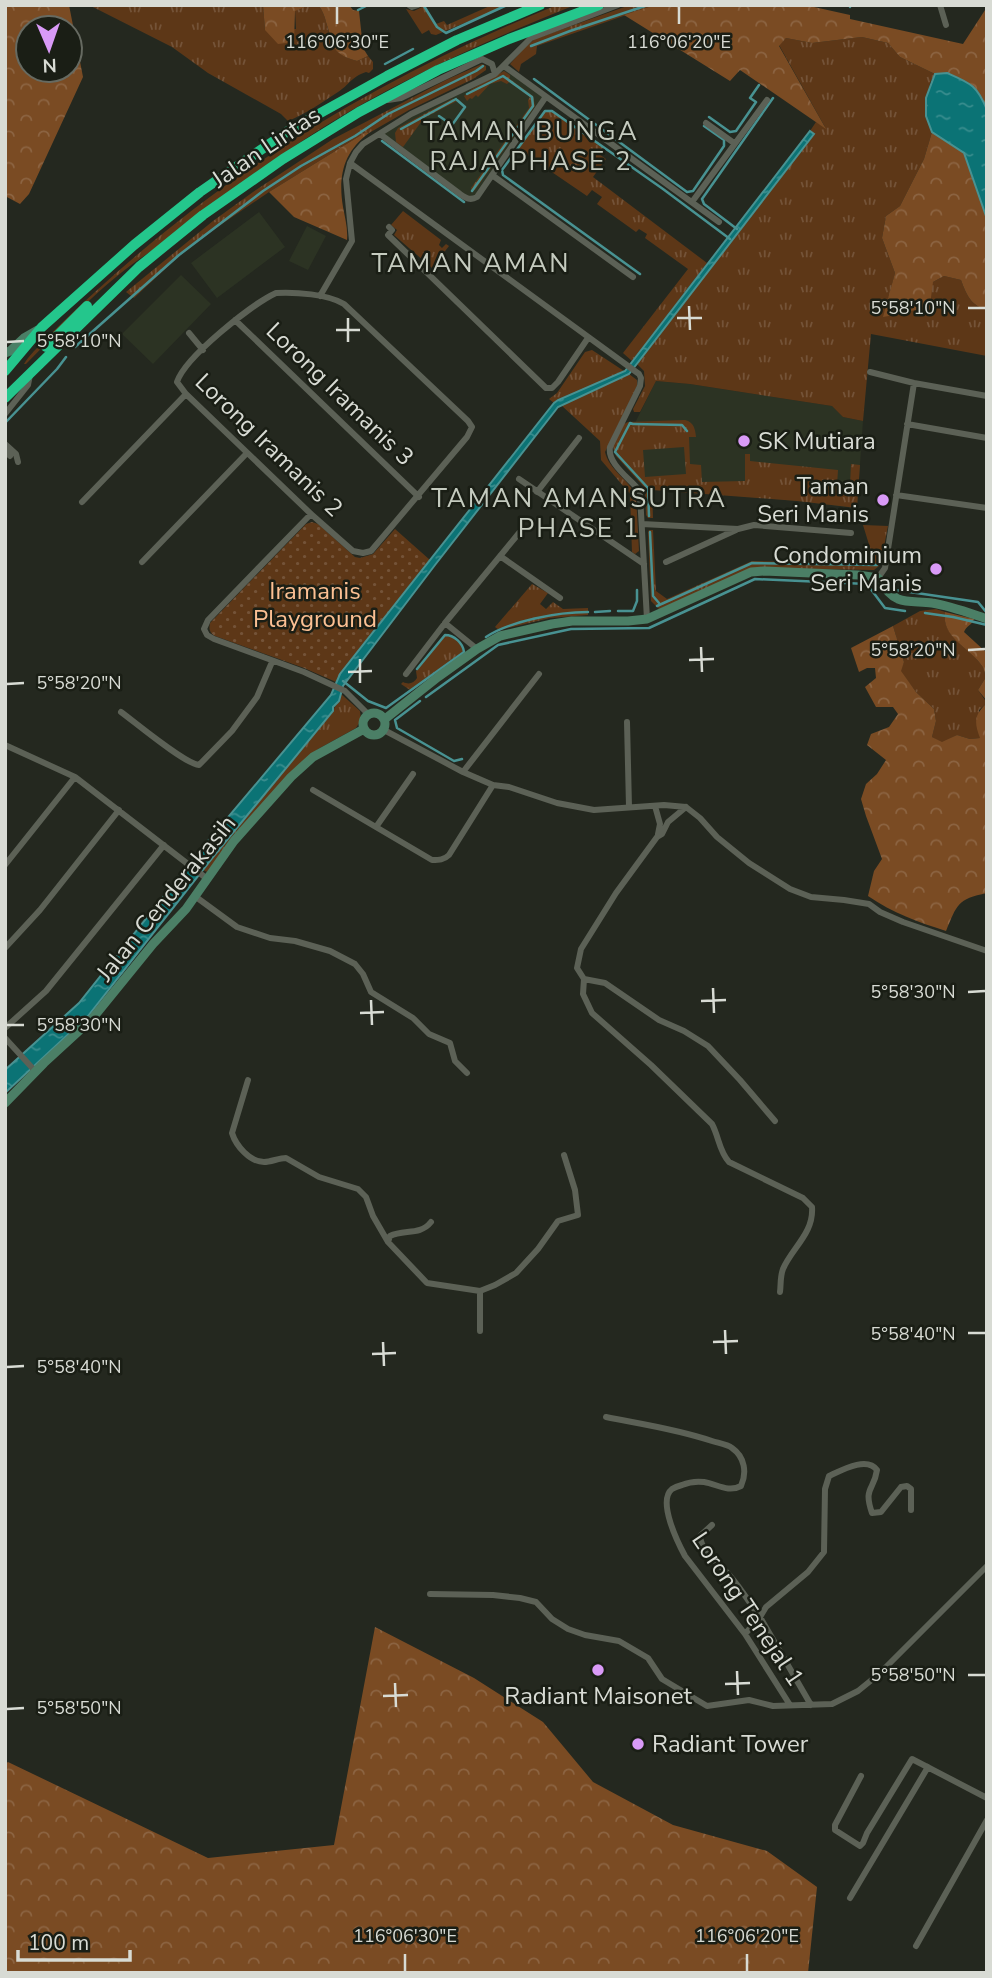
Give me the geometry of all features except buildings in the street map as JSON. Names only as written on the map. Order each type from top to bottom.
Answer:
[{"type":"highway","name":"Jalan Lintas","points":[[6,369],[42,327],[172,214],[288,131],[457,40],[540,5]]},
{"type":"highway","name":"Jalan Lintas","points":[[5,398],[139,267],[203,215],[283,159],[376,103],[438,70],[509,39],[599,5]]},
{"type":"highway","points":[[6,369],[15,374],[20,373],[100,294],[128,270],[139,267]]},
{"type":"street","points":[[409,5],[418,5]]},
{"type":"street","points":[[320,296],[352,241],[346,179],[350,163],[363,144],[411,114],[495,74],[531,38],[618,5]]},
{"type":"street","points":[[940,5],[946,25]]},
{"type":"street","points":[[376,103],[401,98],[482,59],[492,64],[495,74]]},
{"type":"street","points":[[504,66],[719,222]]},
{"type":"street","points":[[380,134],[469,200],[477,197],[545,98]]},
{"type":"street","points":[[691,202],[767,100]]},
{"type":"street","points":[[706,123],[734,143]]},
{"type":"street","points":[[350,163],[634,370],[641,378],[640,386],[609,454],[612,461],[639,490],[647,619]]},
{"type":"street","points":[[492,175],[633,277]]},
{"type":"street","points":[[388,227],[392,230],[388,234],[545,388],[552,388],[558,382],[588,338]]},
{"type":"street","points":[[189,333],[203,350],[235,320],[276,293],[320,296],[344,304],[472,427],[419,497]]},
{"type":"street","name":"Lorong Iramanis 3","points":[[235,320],[419,497]]},
{"type":"street","points":[[5,353],[42,327]]},
{"type":"street","name":"Lorong Iramanis 2","points":[[203,350],[180,374],[177,382],[186,394],[311,514],[354,551],[371,551],[419,497]]},
{"type":"street","points":[[870,372],[987,396]]},
{"type":"street","points":[[5,414],[28,385],[30,373]]},
{"type":"street","points":[[878,578],[885,568],[914,383]]},
{"type":"street","points":[[82,502],[186,394]]},
{"type":"street","points":[[907,424],[987,438]]},
{"type":"street","points":[[537,492],[579,438]]},
{"type":"street","points":[[5,444],[16,454],[18,462]]},
{"type":"street","points":[[142,562],[247,453]]},
{"type":"street","points":[[519,479],[644,564]]},
{"type":"street","points":[[896,495],[987,508]]},
{"type":"street","points":[[311,514],[208,620],[204,629],[207,635],[214,639],[304,672],[345,691],[368,714]]},
{"type":"street","points":[[642,524],[738,529]]},
{"type":"street","points":[[666,562],[738,529],[754,525],[852,533]]},
{"type":"street","points":[[406,674],[519,533]]},
{"type":"street","points":[[500,556],[560,598]]},
{"type":"street","points":[[385,719],[438,677],[500,636],[572,621],[647,619],[751,572],[878,578]]},
{"type":"street","points":[[878,578],[883,587],[900,600],[963,610],[987,619]]},
{"type":"street","points":[[445,623],[477,649]]},
{"type":"street","points":[[121,712],[175,753],[195,766],[199,765],[232,731],[257,697],[272,662]]},
{"type":"street","points":[[463,772],[539,674]]},
{"type":"street","points":[[378,713],[385,719],[384,730],[379,734],[373,735],[364,729],[363,720],[368,714],[378,713]]},
{"type":"street","points":[[627,722],[629,807]]},
{"type":"street","name":"Jalan Cenderakasih","points":[[5,1103],[35,1070],[92,1019],[195,897],[204,876],[303,765],[364,729]]},
{"type":"street","points":[[384,730],[493,785],[509,787],[557,803],[594,810],[664,805],[686,807],[749,863],[790,889],[811,897],[869,904],[903,922],[987,951]]},
{"type":"street","points":[[5,745],[75,777],[204,876]]},
{"type":"street","points":[[376,827],[413,774]]},
{"type":"street","points":[[5,865],[75,777]]},
{"type":"street","points":[[313,790],[432,860],[443,860],[449,855],[493,785]]},
{"type":"street","points":[[664,805],[668,822]]},
{"type":"street","points":[[655,806],[660,824],[657,837]]},
{"type":"street","points":[[686,807],[668,822],[662,834],[616,893],[581,949],[577,968],[584,979],[583,994],[593,1013],[712,1124],[718,1134],[722,1154],[729,1162],[803,1198],[812,1207],[813,1218],[781,1275],[780,1292]]},
{"type":"street","points":[[5,948],[40,910],[118,810]]},
{"type":"street","points":[[5,1028],[46,991],[164,845]]},
{"type":"street","points":[[195,897],[237,927],[270,938],[295,941],[330,951],[355,964],[371,992],[413,1018],[429,1034],[450,1042],[455,1061],[467,1073]]},
{"type":"street","points":[[584,979],[605,983],[659,1020],[708,1046],[775,1121]]},
{"type":"street","points":[[5,1038],[35,1070]]},
{"type":"street","points":[[248,1080],[232,1133],[234,1141],[250,1157],[262,1162],[286,1158],[319,1177],[358,1189],[366,1197],[388,1242],[427,1283],[480,1291],[516,1273],[558,1221],[578,1215],[575,1190],[564,1155]]},
{"type":"street","points":[[388,1242],[390,1236],[395,1233],[423,1230],[430,1222]]},
{"type":"street","points":[[480,1291],[480,1331]]},
{"type":"street","name":"Lorong Tenejal 1","points":[[606,1417],[698,1436],[732,1447],[739,1456],[745,1467],[741,1486],[731,1490],[706,1482],[684,1484],[671,1490],[665,1505],[677,1542],[685,1556],[745,1634],[790,1705]]},
{"type":"street","points":[[745,1634],[766,1607],[808,1572],[824,1552],[825,1489],[829,1476],[843,1469],[873,1464],[877,1476],[869,1489],[867,1499],[872,1513],[881,1512],[901,1487],[907,1486],[912,1494],[911,1510]]},
{"type":"street","points":[[712,1525],[700,1536],[701,1542],[760,1617],[811,1704]]},
{"type":"street","points":[[429,1594],[493,1595],[536,1602],[552,1619],[568,1629],[585,1635],[619,1640],[648,1658],[662,1679],[707,1706],[749,1700],[764,1705],[832,1704],[858,1691],[879,1674],[987,1566]]},
{"type":"street","points":[[861,1776],[835,1825],[835,1830],[860,1846],[912,1759],[987,1798]]},
{"type":"street","points":[[849,1898],[928,1767]]},
{"type":"street","points":[[916,1945],[987,1820]]},
{"type":"shaded area","points":[[504,66],[545,98],[477,196],[469,199],[380,134]]},
{"type":"shaded area","points":[[259,212],[285,247],[217,298],[191,263]]},
{"type":"shaded area","points":[[307,226],[326,236],[308,270],[289,261]]},
{"type":"shaded area","points":[[181,275],[211,304],[153,364],[122,334]]},
{"type":"shaded area","name":"SK Mutiara","points":[[656,381],[832,406],[843,417],[863,421],[857,508],[651,489],[620,453]]},
{"type":"green space","points":[[7,5],[69,5],[71,14],[14,14],[14,84],[80,84],[29,194],[20,204],[5,196],[5,9]]},
{"type":"green space","points":[[89,5],[263,5],[265,30],[296,29],[295,10],[319,5],[337,51],[357,61],[368,56],[373,62],[373,69],[357,76],[326,100],[288,121],[281,114],[208,73],[172,47]]},
{"type":"green space","points":[[263,5],[309,5],[295,11],[294,42],[278,44],[265,30]]},
{"type":"green space","points":[[319,5],[349,5],[353,10],[359,11],[363,48],[368,56],[357,61],[337,51]]},
{"type":"green space","points":[[492,5],[507,5],[436,35],[429,30],[422,34],[406,9],[414,11],[424,6],[436,24],[444,21],[447,25]]},
{"type":"green space","points":[[557,5],[575,5],[414,76],[300,142],[135,262],[86,303],[24,364],[67,318],[147,247],[256,164],[372,93],[432,61]]},
{"type":"green space","points":[[630,5],[655,5],[537,46],[536,54],[521,64],[519,72],[510,64],[535,39]]},
{"type":"green space","points":[[655,5],[805,5],[850,15],[850,19],[963,44],[987,7],[987,310],[973,302],[961,280],[944,276],[933,282],[930,305],[883,317],[895,273],[882,238],[886,216],[900,206],[924,159],[932,132],[926,116],[926,98],[935,74],[900,57],[888,43],[862,37],[812,43],[786,38],[779,46],[826,129],[740,70],[730,81],[624,15]]},
{"type":"green space","points":[[862,37],[888,43],[900,57],[935,74],[930,83],[926,116],[932,132],[924,159],[900,206],[886,216],[882,238],[895,273],[884,316],[905,313],[933,282],[944,276],[961,280],[973,302],[987,310],[987,356],[871,334],[863,421],[843,417],[832,406],[656,381],[640,412],[634,412],[645,386],[644,371],[637,364],[814,134],[810,131],[816,122],[825,127],[779,45],[786,38],[812,43]]},
{"type":"green space","points":[[482,64],[486,66],[486,70],[473,79],[369,133],[366,132],[269,192],[179,256],[134,298],[126,292],[213,221],[333,139]]},
{"type":"green space","points":[[504,71],[510,75],[510,79],[533,96],[535,106],[472,192],[471,188],[529,108],[530,97],[509,82],[507,84],[501,81],[490,84],[478,97],[476,95],[467,101],[464,96],[472,89]]},
{"type":"green space","points":[[452,99],[457,101],[424,118],[403,147],[396,142],[395,133],[398,128]]},
{"type":"green space","points":[[545,111],[552,111],[604,147],[599,154],[606,159],[593,177],[707,263],[632,361],[623,353],[688,269],[645,238],[647,234],[639,229],[636,232],[597,204],[602,197],[592,190],[587,196],[518,149]]},
{"type":"green space","points":[[366,132],[369,133],[353,148],[342,175],[347,240],[294,217],[269,192]]},
{"type":"green space","points":[[403,211],[441,240],[439,245],[442,248],[446,244],[449,246],[432,268],[394,235],[397,230],[391,225]]},
{"type":"green space","points":[[592,350],[624,371],[554,403],[549,399],[557,393],[585,352]]},
{"type":"green space","points":[[629,374],[637,380],[637,386],[605,452],[610,464],[636,495],[639,551],[635,554],[632,552],[630,494],[601,460],[600,441],[561,405]]},
{"type":"green space","points":[[690,422],[696,437],[689,437],[690,464],[701,465],[702,482],[745,481],[745,454],[750,454],[750,461],[838,470],[837,485],[850,485],[851,464],[860,465],[857,508],[652,490],[653,518],[648,518],[645,488],[614,451],[613,445],[624,424]],"holes":[[[684,447],[686,474],[645,477],[643,450]]]},
{"type":"green space","name":"Iramanis Playground","points":[[306,524],[318,524],[355,557],[373,554],[395,529],[430,560],[336,682],[215,636],[210,629],[210,623]]},
{"type":"green space","points":[[863,525],[888,526],[881,562],[874,570],[755,568],[659,609],[651,601],[649,530],[653,530],[656,591],[667,599],[752,561],[875,564]]},
{"type":"green space","points":[[532,584],[548,593],[540,604],[546,609],[553,602],[563,609],[588,608],[588,615],[550,618],[499,630],[495,627]]},
{"type":"green space","points":[[936,609],[945,612],[945,621],[952,635],[983,667],[986,677],[978,690],[987,703],[979,710],[980,738],[970,739],[957,735],[942,743],[932,737],[936,721],[934,709],[900,671],[904,662],[893,626],[920,611]]},
{"type":"green space","points":[[945,612],[974,619],[964,632],[987,653],[987,701],[978,690],[986,677],[983,668],[952,636],[945,621]]},
{"type":"green space","points":[[893,626],[904,662],[901,671],[916,692],[934,709],[936,721],[932,737],[942,742],[957,735],[970,739],[980,738],[976,719],[987,703],[987,893],[959,904],[946,931],[906,916],[868,896],[874,871],[882,859],[861,799],[866,784],[886,760],[867,745],[871,734],[889,727],[898,714],[893,707],[876,707],[865,687],[876,678],[875,668],[859,672],[851,648]]},
{"type":"green space","points":[[445,636],[457,640],[463,652],[410,690],[401,684],[416,680],[416,671]]},
{"type":"green space","points":[[341,694],[360,711],[361,720],[356,728],[318,749],[294,769],[207,872],[203,870],[333,711]]},
{"type":"green space","points":[[375,1627],[474,1678],[543,1722],[593,1782],[673,1825],[767,1851],[817,1887],[808,1973],[5,1973],[5,1764],[8,1762],[208,1858],[334,1845]]},
{"type":"water","points":[[947,73],[972,86],[987,110],[987,219],[964,153],[932,132],[926,116],[926,98],[935,74]]},
{"type":"water","points":[[810,131],[814,134],[629,374],[558,407],[343,686],[333,711],[213,857],[88,1016],[5,1093],[5,1070],[79,1003],[203,847],[331,695],[340,674],[554,403],[625,371]]},
{"type":"waterway","points":[[358,10],[368,5]]},
{"type":"waterway","points":[[424,6],[437,27],[446,33],[507,5]]},
{"type":"waterway","points":[[531,46],[648,5]]},
{"type":"waterway","points":[[385,64],[413,49]]},
{"type":"waterway","points":[[75,347],[179,255],[263,191],[388,114],[483,66]]},
{"type":"waterway","points":[[467,94],[503,76],[532,97],[533,106],[472,191]]},
{"type":"waterway","points":[[534,79],[687,192],[693,191],[724,146],[724,140],[704,126]]},
{"type":"waterway","points":[[709,117],[730,132],[736,131],[756,102],[750,98],[759,85]]},
{"type":"waterway","points":[[737,229],[704,204],[702,199],[773,98]]},
{"type":"waterway","points":[[401,129],[456,99]]},
{"type":"waterway","points":[[439,116],[452,125],[465,107],[457,100]]},
{"type":"waterway","points":[[640,274],[503,175],[502,170],[545,111],[552,111],[730,239]]},
{"type":"waterway","points":[[382,141],[464,202]]},
{"type":"waterway","points":[[5,423],[66,357]]},
{"type":"waterway","points":[[633,424],[630,423],[615,452],[648,488],[649,516]]},
{"type":"waterway","points":[[634,424],[682,425],[687,431]]},
{"type":"waterway","points":[[650,532],[653,596],[659,603]]},
{"type":"waterway","points":[[657,606],[752,563],[877,565]]},
{"type":"waterway","points":[[426,697],[498,645],[571,629],[649,628],[755,579],[867,584],[885,608],[905,611]]},
{"type":"waterway","points":[[888,581],[896,590],[978,602],[987,613]]},
{"type":"waterway","points":[[618,611],[633,611],[637,590]]},
{"type":"waterway","points":[[595,612],[610,611]]},
{"type":"waterway","points":[[486,637],[508,626],[535,618],[588,612]]},
{"type":"waterway","points":[[925,613],[987,625]]},
{"type":"waterway","points":[[343,681],[368,701],[386,708],[464,652],[462,646],[455,638],[445,635],[417,669]]},
{"type":"waterway","points":[[420,701],[395,720],[397,728],[454,761],[462,759]]},
{"type":"place","name":"SK Mutiara","points":[[744,441]]},
{"type":"place","name":"Taman Seri Manis","points":[[883,500]]},
{"type":"place","name":"Condominium Seri Manis","points":[[936,569]]},
{"type":"place","name":"Radiant Maisonet","points":[[598,1670]]},
{"type":"place","name":"Radiant Tower","points":[[638,1744]]},
{"type":"district","name":"TAMAN BUNGA RAJA PHASE 2","points":[[531,146]]},
{"type":"district","name":"TAMAN AMAN","points":[[471,263]]},
{"type":"district","name":"TAMAN AMANSUTRA PHASE 1","points":[[579,513]]}]
